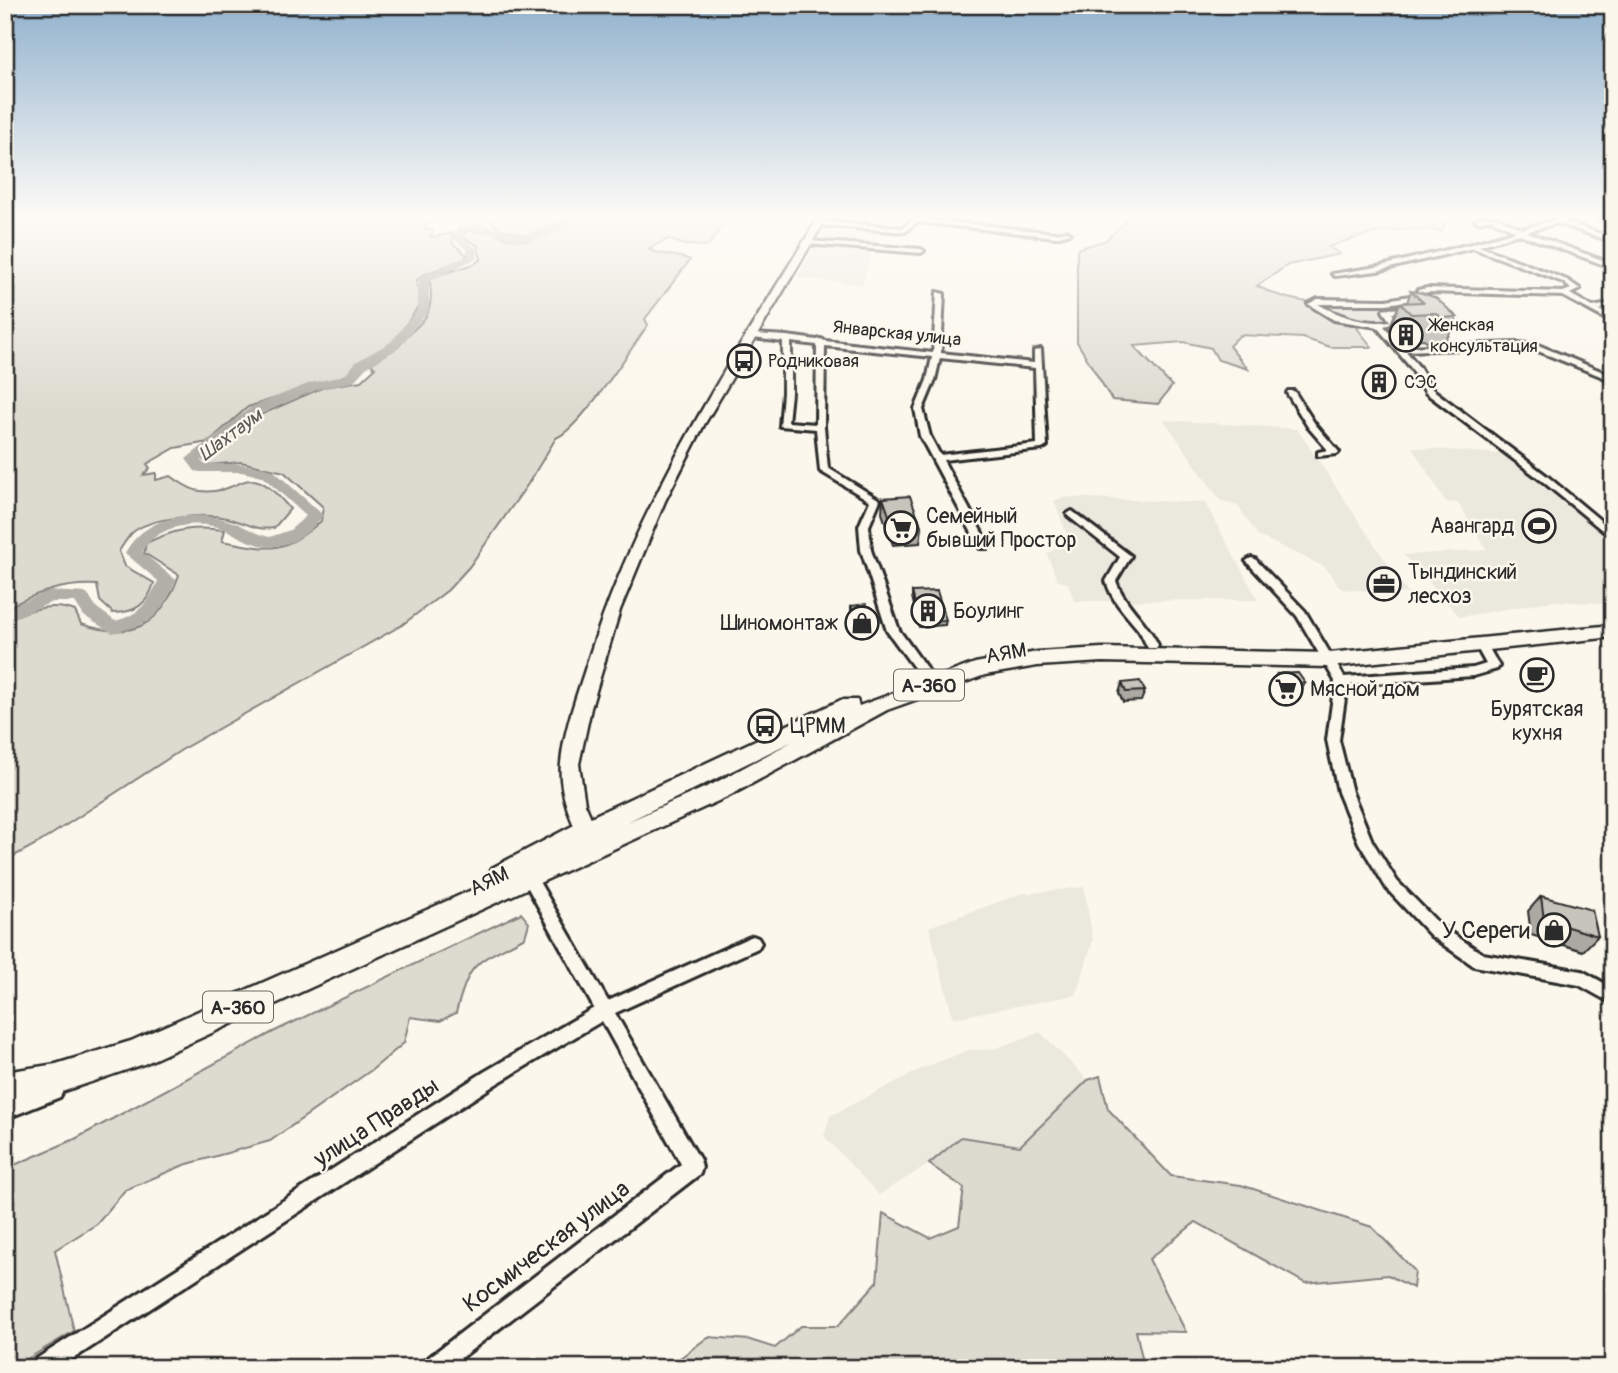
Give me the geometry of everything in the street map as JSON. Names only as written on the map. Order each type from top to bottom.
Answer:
[{"type":"highway","name":"АЯМ","points":[[5,1087],[56,1079],[134,1054],[529,877],[591,839],[860,699],[924,673],[994,654],[1035,648],[1152,645],[1326,655],[1578,622],[1613,622]]},
{"type":"highway","name":"АЯМ","points":[[342,960],[389,929],[591,839],[721,790],[879,705],[982,668],[1037,659],[1102,655],[1326,655],[1482,646],[1613,631]]},
{"type":"street","points":[[591,839],[571,787],[570,764],[582,708],[612,610],[657,501],[698,425],[785,281]]},
{"type":"street","points":[[1423,314],[1414,310],[1387,311],[1395,322],[1379,325],[1337,318],[1312,304],[1318,301],[1366,302],[1419,297],[1421,292],[1427,290],[1564,294],[1576,289],[1562,281]]},
{"type":"street","points":[[940,294],[939,353],[933,382],[919,409],[925,436],[940,457],[984,546]]},
{"type":"street","points":[[1360,294],[1366,302]]},
{"type":"street","points":[[1564,294],[1613,321]]},
{"type":"street","points":[[1593,309],[1613,305]]},
{"type":"street","points":[[1379,325],[1415,367],[1429,391],[1533,470],[1613,536]]},
{"type":"street","name":"Январская улица","points":[[753,336],[939,353],[1037,366]]},
{"type":"street","points":[[1450,337],[1459,345]]},
{"type":"street","points":[[787,338],[787,393],[783,424],[820,427]]},
{"type":"street","points":[[821,341],[820,427],[823,469],[876,500],[864,526],[866,550],[893,631],[924,673]]},
{"type":"street","points":[[1400,349],[1459,345],[1535,347],[1613,379]]},
{"type":"street","points":[[940,457],[1042,446],[1038,351]]},
{"type":"street","points":[[1291,393],[1311,425],[1334,452],[1321,454]]},
{"type":"street","points":[[1072,514],[1126,556],[1111,581],[1115,598],[1147,631],[1152,645]]},
{"type":"street","points":[[1251,561],[1301,614],[1341,681],[1333,740],[1345,792],[1366,843],[1392,885],[1436,931],[1480,961],[1582,978],[1613,997]]},
{"type":"street","points":[[1341,681],[1474,672],[1493,666],[1482,646]]},
{"type":"street","points":[[529,877],[605,1010]]},
{"type":"street","name":"улица Правды","points":[[40,1368],[478,1086],[605,1010],[753,943]]},
{"type":"street","name":"Космическая улица","points":[[431,1368],[693,1167],[605,1010]]},
{"type":"street","points":[[5,1110],[134,1054]]},
{"type":"shaded area","points":[[5,281],[417,281],[421,302],[402,330],[391,344],[364,360],[351,374],[248,407],[208,442],[175,448],[147,464],[150,468],[143,475],[156,473],[156,480],[171,476],[200,491],[215,491],[245,481],[263,483],[290,509],[274,528],[261,528],[227,518],[205,516],[151,523],[132,533],[119,551],[125,566],[154,583],[148,597],[140,606],[113,613],[100,601],[97,585],[85,585],[50,590],[5,609]]},
{"type":"shaded area","points":[[430,281],[674,281],[645,319],[648,325],[604,388],[578,420],[556,438],[528,484],[469,567],[448,590],[402,625],[186,747],[40,842],[5,861],[5,620],[31,610],[57,607],[75,611],[81,624],[116,631],[130,629],[143,625],[154,617],[172,592],[179,575],[144,553],[146,543],[166,534],[203,528],[225,530],[222,541],[264,548],[285,545],[308,532],[321,521],[323,507],[284,472],[241,462],[208,465],[202,458],[253,418],[324,387],[361,381],[375,368],[371,364],[409,334],[426,316]]},
{"type":"shaded area","points":[[830,281],[863,281],[862,285]]},
{"type":"shaded area","points":[[1077,281],[1264,281],[1257,286],[1276,295],[1297,300],[1363,304],[1428,298],[1438,306],[1384,311],[1389,320],[1373,321],[1357,328],[1372,347],[1330,347],[1303,338],[1240,335],[1229,346],[1248,369],[1218,360],[1211,348],[1183,342],[1134,346],[1172,386],[1158,404],[1112,400],[1077,342]]},
{"type":"shaded area","points":[[1164,420],[1297,429],[1408,594],[1341,589],[1325,567],[1258,536],[1238,506],[1220,500]]},
{"type":"shaded area","points":[[1412,447],[1511,455],[1613,539],[1613,604],[1552,601],[1460,617],[1404,555],[1487,550],[1458,503],[1446,502]]},
{"type":"shaded area","points":[[1064,497],[1205,503],[1258,600],[1074,601],[1068,583],[1058,581],[1047,554],[1069,540],[1054,501]]},
{"type":"shaded area","points":[[1084,887],[1093,941],[1076,995],[953,1018],[929,927],[1020,894]]},
{"type":"shaded area","points":[[521,913],[529,923],[525,937],[478,964],[466,982],[456,1013],[440,1021],[410,1017],[404,1043],[373,1069],[270,1141],[184,1165],[125,1190],[97,1224],[55,1250],[74,1331],[12,1368],[5,1368],[5,1169],[75,1139],[273,1032]]},
{"type":"shaded area","points":[[1040,1032],[1088,1080],[1020,1146],[961,1137],[929,1164],[879,1195],[824,1136],[830,1116],[921,1069],[968,1050],[994,1049]]},
{"type":"shaded area","points":[[1100,1076],[1108,1109],[1171,1176],[1241,1185],[1372,1227],[1415,1271],[1413,1288],[1388,1275],[1305,1283],[1196,1222],[1149,1259],[1186,1332],[1136,1331],[1143,1362],[1154,1368],[667,1368],[708,1337],[750,1340],[775,1348],[801,1326],[838,1326],[877,1282],[883,1213],[930,1238],[959,1226],[964,1188],[929,1164],[961,1137],[1020,1146],[1088,1080]]},
{"type":"building","points":[[1411,291],[1436,298],[1457,317],[1441,318],[1436,313],[1411,314],[1400,303],[1423,302]]},
{"type":"building","points":[[910,496],[922,528],[894,530],[883,498]]},
{"type":"building","name":"Боулинг","points":[[937,591],[946,620],[920,622],[912,592]]},
{"type":"building","points":[[866,604],[873,620],[858,622],[851,606]]},
{"type":"building","points":[[1298,673],[1305,683],[1284,684],[1277,674]]},
{"type":"building","points":[[1140,681],[1145,691],[1126,692],[1122,683]]},
{"type":"building","points":[[1541,896],[1592,910],[1598,936],[1544,920]]},
{"type":"waterway","name":"Шахтаум","points":[[5,616],[49,596],[81,597],[90,612],[112,627],[142,618],[158,601],[167,580],[133,553],[139,542],[148,534],[171,524],[185,521],[224,524],[259,540],[270,542],[296,534],[315,515],[268,473],[242,468],[200,468],[193,459],[256,410],[315,386],[348,379],[361,365],[395,345],[423,310],[423,281]]},
{"type":"place","name":"Женская консультация","points":[[1406,335]]},
{"type":"place","name":"Родниковая","points":[[744,361]]},
{"type":"place","name":"СЭС","points":[[1379,382]]},
{"type":"place","name":"Авангард","points":[[1539,526]]},
{"type":"place","name":"Семейный бывший Простор","points":[[901,528]]},
{"type":"place","name":"Тындинский лесхоз","points":[[1384,584]]},
{"type":"place","name":"Боулинг","points":[[928,611]]},
{"type":"place","name":"Шиномонтаж","points":[[862,623]]},
{"type":"place","name":"Бурятская кухня","points":[[1537,675]]},
{"type":"place","name":"Мясной дом","points":[[1286,689]]},
{"type":"place","name":"ЦРММ","points":[[765,726]]},
{"type":"place","name":"У Сереги","points":[[1554,930]]}]
